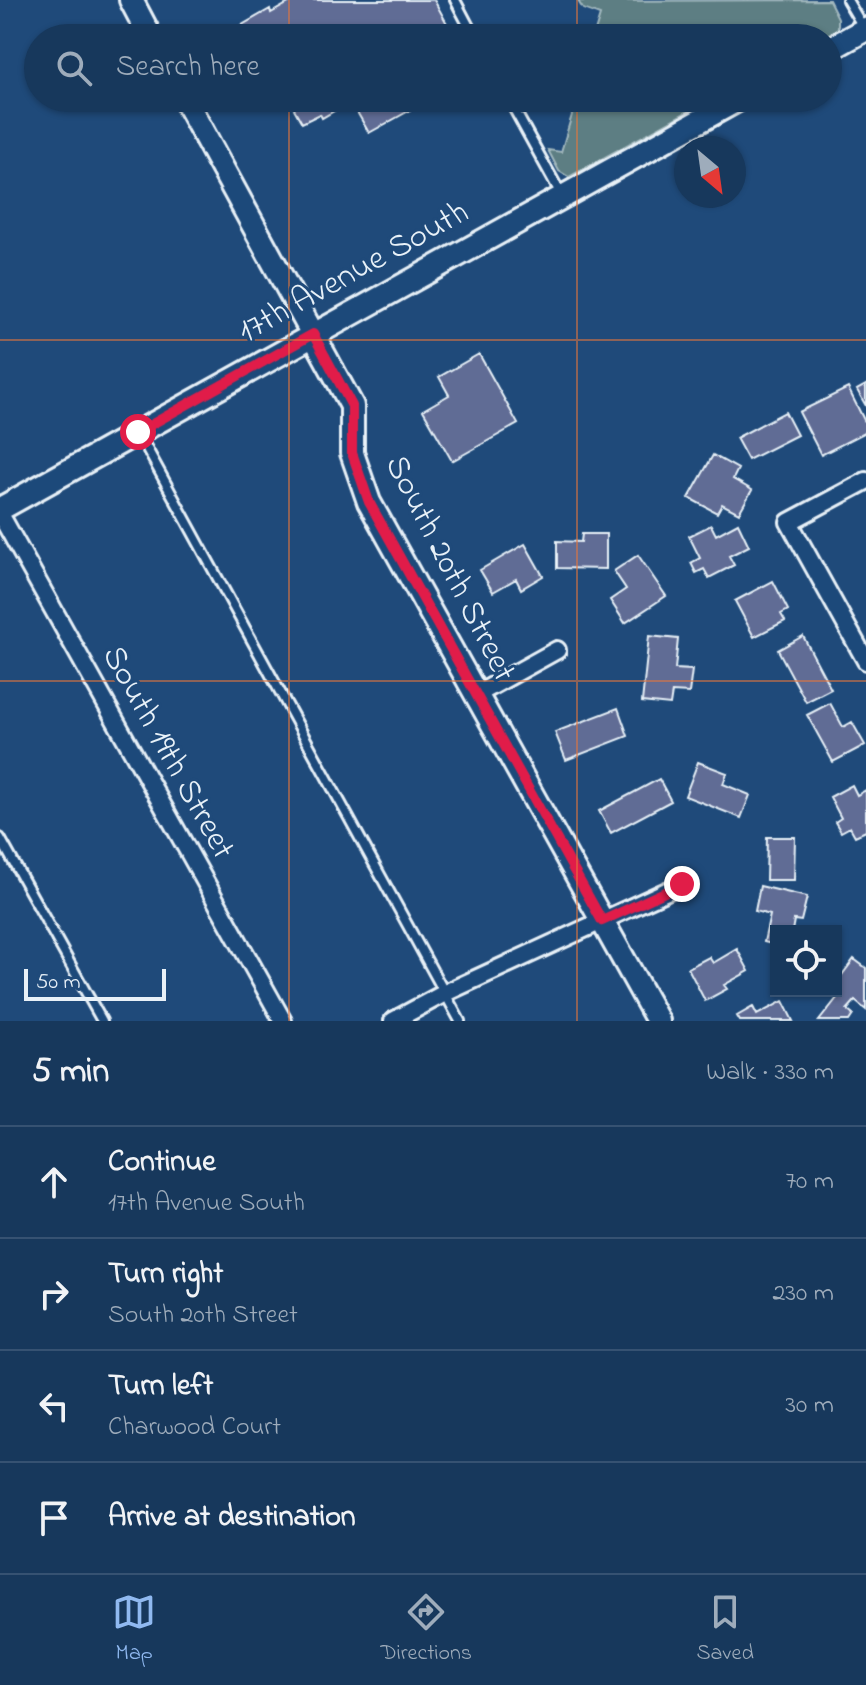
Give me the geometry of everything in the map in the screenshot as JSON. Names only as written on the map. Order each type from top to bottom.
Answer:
[{"type":"street","points":[[131,0],[144,24]]},
{"type":"street","points":[[842,42],[865,29]]},
{"type":"street","name":"South 20th Street","points":[[192,112],[352,406],[352,453],[369,502],[658,1021]]},
{"type":"street","name":"17th Avenue South","points":[[0,512],[313,334],[716,112]]},
{"type":"street","points":[[866,481],[789,522],[866,661]]},
{"type":"street","name":"South 19th Street","points":[[0,512],[283,1021]]},
{"type":"street","points":[[476,695],[557,650]]},
{"type":"street","points":[[393,1021],[445,993],[682,884]]},
{"type":"lane","points":[[455,0],[468,24]]},
{"type":"lane","points":[[847,0],[865,29]]},
{"type":"lane","points":[[516,112],[562,197]]},
{"type":"lane","points":[[138,432],[460,1021]]},
{"type":"lane","points":[[0,838],[102,1021]]},
{"type":"green space","points":[[829,0],[838,24],[597,24],[600,15],[583,9],[578,1]]},
{"type":"green space","points":[[573,112],[687,112],[569,177],[559,171],[548,150],[561,152]]},
{"type":"building","points":[[294,0],[434,0],[447,24],[244,24],[270,9],[271,13]]},
{"type":"building","points":[[296,112],[332,112],[322,118],[320,114],[302,123]]},
{"type":"building","points":[[357,112],[407,112],[369,133]]},
{"type":"building","points":[[479,354],[518,424],[452,461],[423,410],[449,395],[439,377]]},
{"type":"building","points":[[866,385],[866,406],[857,390]]},
{"type":"building","points":[[848,388],[866,424],[866,432],[821,455],[799,412]]},
{"type":"building","points":[[785,412],[797,435],[748,460],[736,438]]},
{"type":"building","points":[[713,455],[738,469],[733,479],[752,490],[739,513],[722,504],[717,513],[689,498]]},
{"type":"building","points":[[738,523],[749,546],[729,556],[734,565],[709,578],[704,569],[696,573],[691,563],[700,558],[689,536],[711,525],[716,535]]},
{"type":"building","points":[[582,534],[606,534],[606,569],[557,568],[557,541],[581,542]]},
{"type":"building","points":[[525,544],[543,576],[521,589],[516,579],[493,592],[480,570]]},
{"type":"building","points":[[638,555],[666,596],[625,623],[610,600],[626,589],[614,571]]},
{"type":"building","points":[[773,581],[788,610],[781,614],[785,621],[754,637],[735,601]]},
{"type":"building","points":[[649,636],[678,639],[675,669],[692,670],[689,693],[672,692],[670,705],[642,702]]},
{"type":"building","points":[[803,636],[831,689],[806,702],[778,650]]},
{"type":"building","points":[[830,703],[843,727],[852,722],[865,745],[833,762],[807,715]]},
{"type":"building","points":[[618,708],[628,736],[566,760],[555,732]]},
{"type":"building","points":[[698,762],[727,773],[723,784],[750,795],[741,818],[685,796]]},
{"type":"building","points":[[659,779],[671,801],[611,833],[599,811]]},
{"type":"building","points":[[852,785],[857,795],[866,790],[866,831],[855,836],[850,827],[841,832],[835,822],[841,818],[830,797]]},
{"type":"building","points":[[767,837],[795,837],[794,880],[766,880]]},
{"type":"building","points":[[760,886],[807,897],[801,921],[794,920],[793,925],[770,925],[770,944],[764,942],[770,915],[755,911]]},
{"type":"building","points":[[737,949],[749,971],[724,985],[727,989],[705,1001],[688,968],[709,957],[713,963]]},
{"type":"building","points":[[854,959],[866,968],[866,1010],[855,1001],[847,1010],[853,1015],[849,1021],[819,1021],[836,997],[842,997],[842,975]]},
{"type":"building","points":[[783,1001],[793,1021],[740,1021],[737,1016],[753,1007],[757,1015]]},
{"type":"route","points":[[138,432],[313,334],[352,406],[352,453],[369,502],[602,921],[682,884]]}]
